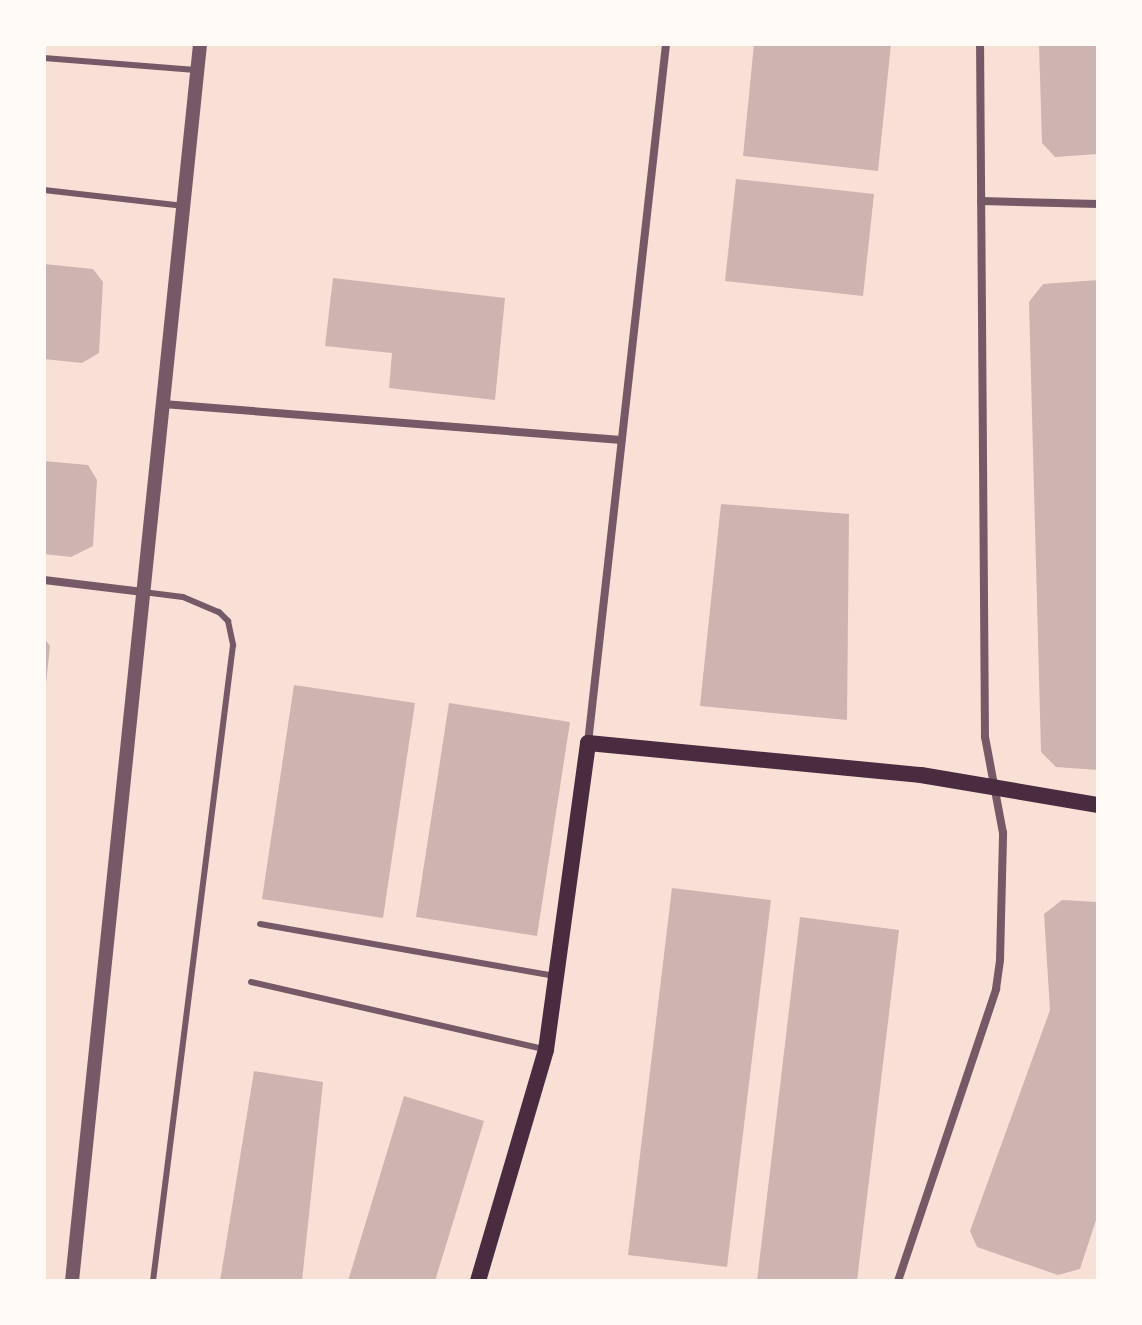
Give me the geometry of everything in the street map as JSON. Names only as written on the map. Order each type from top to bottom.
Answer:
[{"type":"main road","points":[[478,1281],[546,1050],[560,976],[588,743],[994,787],[1098,805]]},
{"type":"street","points":[[72,1281],[200,44]]},
{"type":"street","points":[[588,743],[666,44]]},
{"type":"street","points":[[898,1281],[996,989],[1004,854],[985,737],[980,44]]},
{"type":"street","points":[[981,201],[1098,204]]},
{"type":"street","points":[[163,404],[622,440]]},
{"type":"street","points":[[44,580],[143,592]]},
{"type":"lane","points":[[44,58],[197,70]]},
{"type":"lane","points":[[44,190],[184,206]]},
{"type":"lane","points":[[143,592],[209,606],[228,621],[233,645],[153,1281]]},
{"type":"lane","points":[[260,924],[560,976]]},
{"type":"lane","points":[[251,982],[546,1050]]},
{"type":"building","points":[[754,44],[891,44],[878,171],[743,156]]},
{"type":"building","points":[[1039,44],[1098,44],[1098,154],[1055,157],[1042,143]]},
{"type":"building","points":[[736,179],[874,194],[863,296],[725,281]]},
{"type":"building","points":[[44,264],[93,269],[103,282],[99,353],[82,363],[44,359]]},
{"type":"building","points":[[333,278],[505,298],[495,400],[389,388],[392,353],[325,346]]},
{"type":"building","points":[[1098,280],[1098,770],[1056,767],[1041,752],[1029,302],[1043,284]]},
{"type":"building","points":[[44,461],[88,465],[97,480],[93,546],[71,557],[44,554]]},
{"type":"building","points":[[721,504],[849,514],[847,720],[700,706]]},
{"type":"building","points":[[44,638],[50,646],[46,683],[44,683]]},
{"type":"building","points":[[294,685],[415,703],[383,918],[262,899]]},
{"type":"building","points":[[449,703],[570,722],[537,936],[416,917]]},
{"type":"building","points":[[672,888],[771,900],[727,1267],[628,1255]]},
{"type":"building","points":[[1062,900],[1098,902],[1098,1214],[1080,1269],[1058,1275],[977,1247],[970,1231],[1050,1010],[1044,914]]},
{"type":"building","points":[[800,917],[899,930],[857,1281],[757,1281]]},
{"type":"building","points":[[254,1071],[323,1082],[302,1281],[220,1281]]},
{"type":"building","points":[[404,1096],[484,1121],[435,1281],[348,1281]]}]
